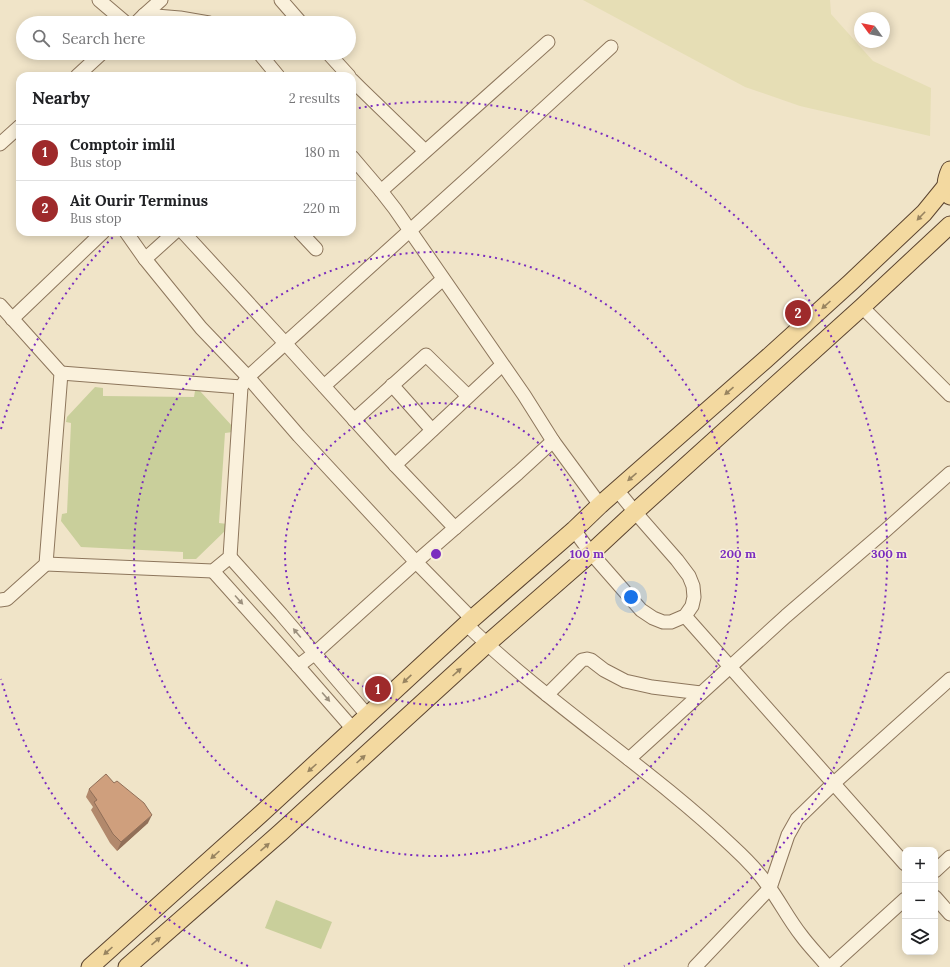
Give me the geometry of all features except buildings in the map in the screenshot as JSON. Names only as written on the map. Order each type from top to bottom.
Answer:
[{"type":"main road","points":[[90,967],[262,813],[431,656],[850,283],[924,213],[949,184]]},
{"type":"main road","points":[[127,967],[280,833],[487,644],[591,553],[634,512],[862,307],[950,225]]},
{"type":"main road","points":[[262,813],[280,833]]},
{"type":"main road","points":[[229,842],[247,862]]},
{"type":"street","points":[[99,0],[118,16]]},
{"type":"street","points":[[143,16],[161,0]]},
{"type":"street","points":[[281,0],[295,16]]},
{"type":"street","points":[[381,190],[548,42]]},
{"type":"street","points":[[46,564],[213,571],[230,557],[244,382],[611,47]]},
{"type":"street","points":[[81,72],[94,60]]},
{"type":"street","points":[[264,60],[275,72]]},
{"type":"street","points":[[334,60],[345,72]]},
{"type":"street","points":[[356,84],[425,151]]},
{"type":"street","points":[[0,144],[16,130]]},
{"type":"street","points":[[356,162],[381,190],[410,230],[553,441],[600,505]]},
{"type":"street","points":[[12,319],[99,236]]},
{"type":"street","points":[[129,236],[145,259],[244,382],[299,436],[416,562],[487,644],[547,695],[691,808],[754,867],[770,888],[801,935],[829,967],[902,902]]},
{"type":"street","points":[[145,259],[171,236]]},
{"type":"street","points":[[187,236],[454,528]]},
{"type":"street","points":[[304,236],[316,250]]},
{"type":"street","points":[[324,386],[443,279]]},
{"type":"street","points":[[0,305],[61,373],[244,382]]},
{"type":"street","points":[[862,307],[950,395]]},
{"type":"street","points":[[354,420],[426,355],[468,396]]},
{"type":"street","points":[[395,465],[502,364]]},
{"type":"street","points":[[0,600],[7,599],[46,564],[61,373]]},
{"type":"street","points":[[392,386],[432,430]]},
{"type":"street","points":[[298,666],[314,654],[553,441]]},
{"type":"street","points":[[629,759],[730,666],[950,473]]},
{"type":"street","points":[[574,530],[591,553],[641,610],[653,618],[663,622],[671,622],[686,616],[692,606],[694,597],[693,586],[689,576],[617,490]]},
{"type":"street","points":[[230,557],[368,716]]},
{"type":"street","points":[[213,571],[353,730]]},
{"type":"street","points":[[686,616],[902,861]]},
{"type":"street","points":[[547,695],[582,660],[587,659],[625,681],[652,687],[701,693]]},
{"type":"street","points":[[695,967],[770,888],[788,835],[797,819],[834,783],[950,680]]},
{"type":"street","points":[[938,868],[950,858]]},
{"type":"street","points":[[938,901],[950,914]]},
{"type":"shaded area","points":[[583,0],[830,0],[831,14],[854,40],[854,48],[861,48],[873,61],[931,88],[930,136],[800,106],[745,87]]},
{"type":"green space","points":[[95,387],[103,388],[103,396],[194,397],[195,391],[200,391],[233,427],[233,432],[225,433],[219,523],[228,524],[227,529],[196,559],[183,559],[183,552],[81,547],[61,521],[62,514],[67,513],[71,423],[66,422],[67,417]]},
{"type":"green space","points":[[276,900],[332,922],[321,949],[265,928]]},
{"type":"place","name":"Ait Ourir Terminus","points":[[798,313]]},
{"type":"place","name":"Comptoir imlil","points":[[378,689]]}]
